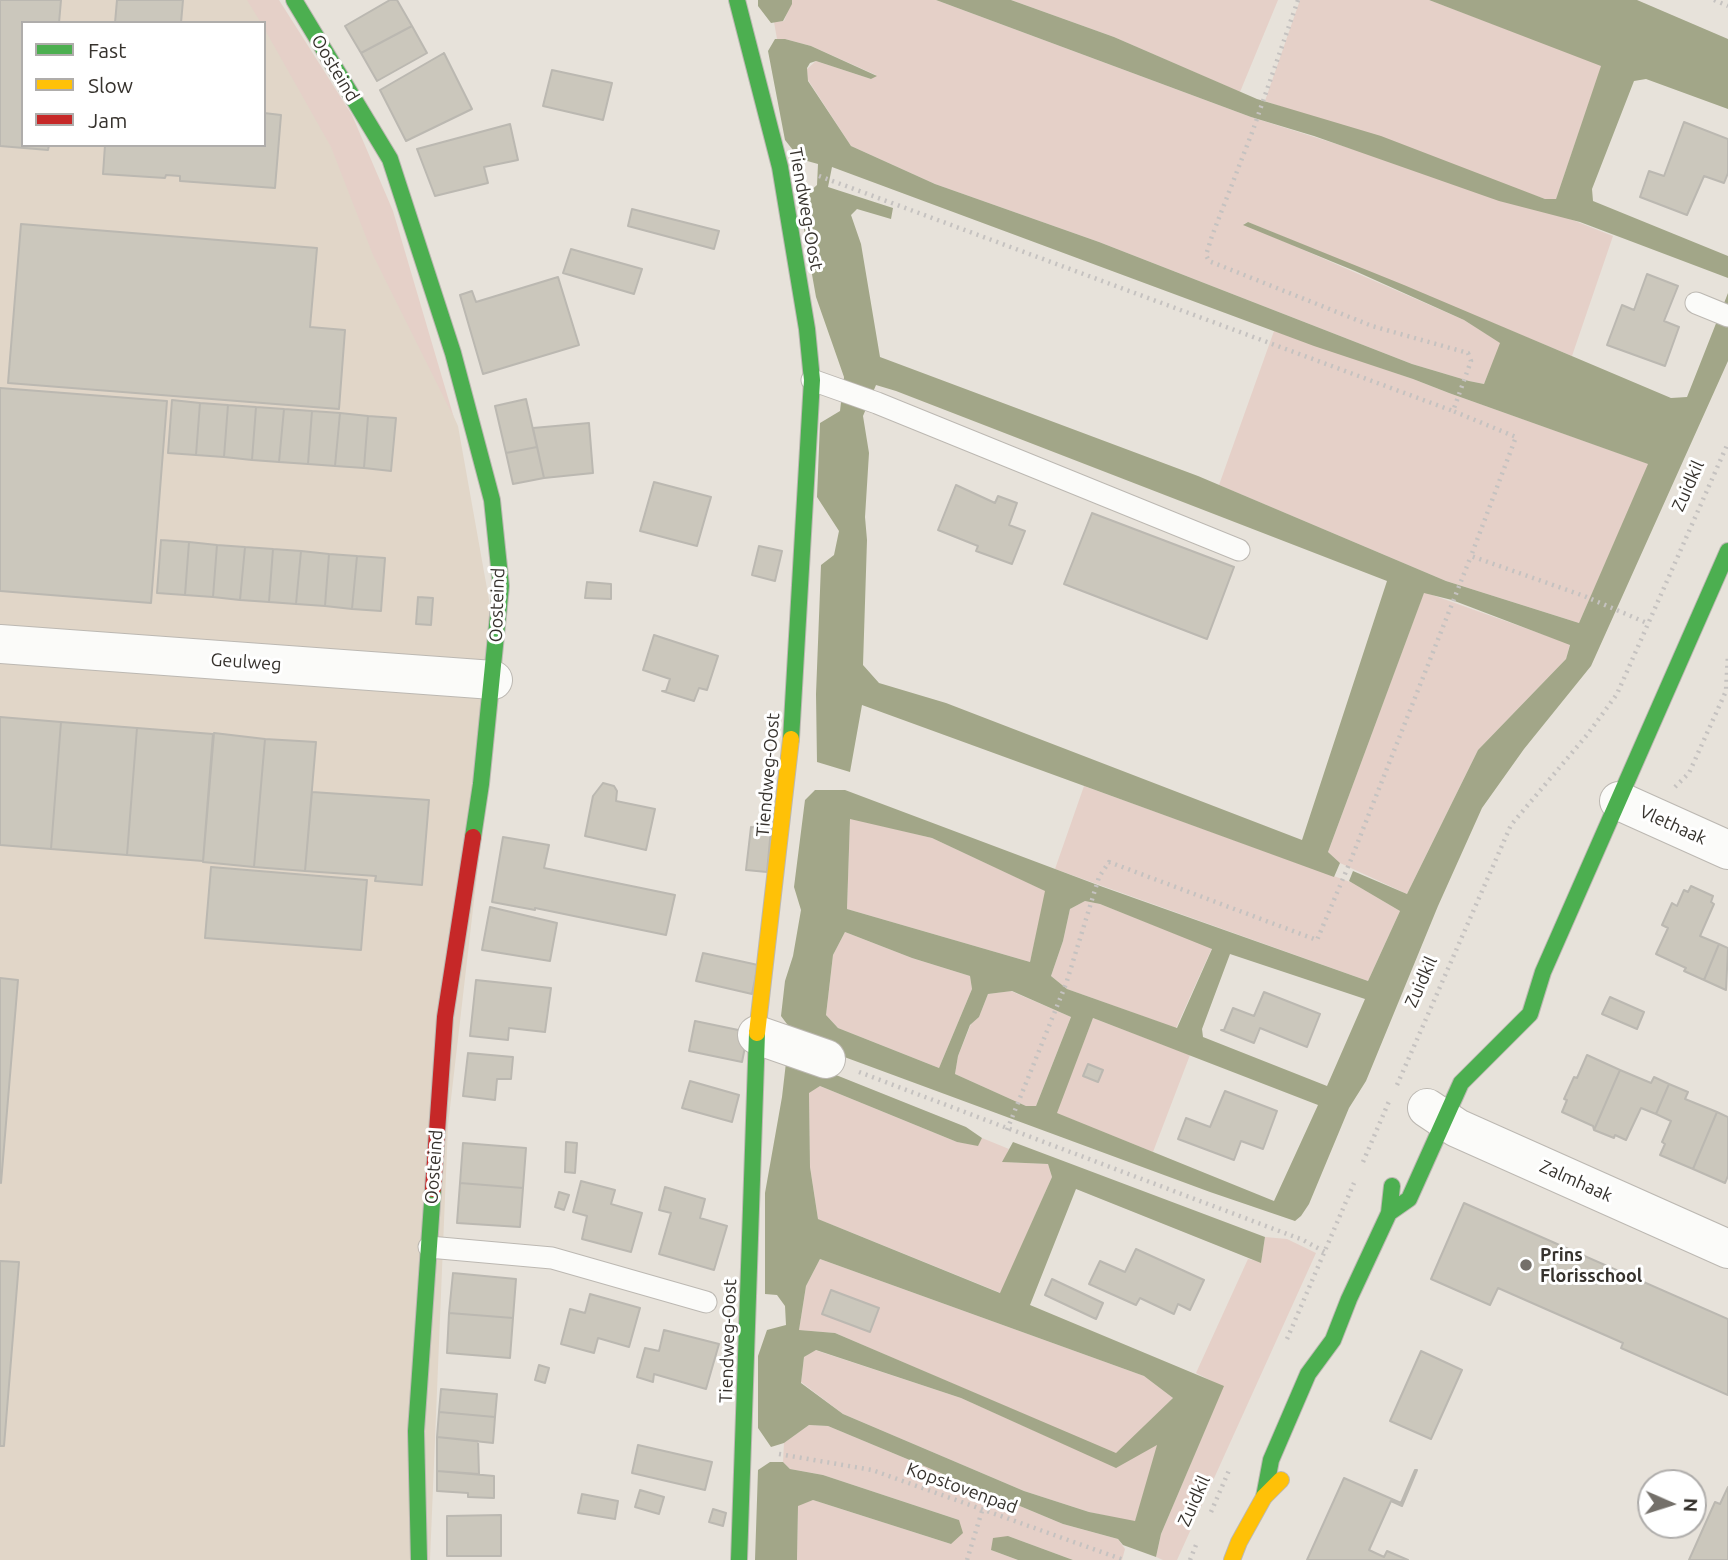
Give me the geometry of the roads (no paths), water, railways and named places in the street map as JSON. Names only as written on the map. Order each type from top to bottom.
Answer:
[{"type":"street","name":"Oosteind","points":[[294,0],[390,159],[453,353],[492,500],[501,586],[481,784],[445,1017],[415,1430],[419,1560]]},
{"type":"street","name":"Tiendweg-Oost","points":[[737,0],[780,167],[818,381],[770,1039],[738,1560]]},
{"type":"street","points":[[1389,1213],[1409,1199],[1431,1111],[1530,1014],[1543,972],[1728,551]]},
{"type":"street","name":"Geulweg","points":[[0,644],[493,680]]},
{"type":"street","name":"Vlethaak","points":[[1619,801],[1728,850]]},
{"type":"street","points":[[1524,988],[1543,972]]},
{"type":"street","points":[[770,1039],[826,1059]]},
{"type":"street","name":"Zalmhaak","points":[[1431,1111],[1457,1128],[1728,1249]]},
{"type":"street","points":[[1264,1497],[1271,1460],[1308,1374],[1333,1340],[1389,1213],[1391,1189],[1401,1166]]},
{"type":"street","points":[[1331,1367],[1333,1340]]},
{"type":"street","points":[[1232,1560],[1264,1497],[1290,1471]]},
{"type":"lane","points":[[1696,303],[1723,314]]},
{"type":"lane","points":[[818,381],[1239,550]]},
{"type":"lane","points":[[429,1247],[552,1258],[706,1302]]},
{"type":"place","name":"Prins Florisschool","points":[[1526,1265]]}]
